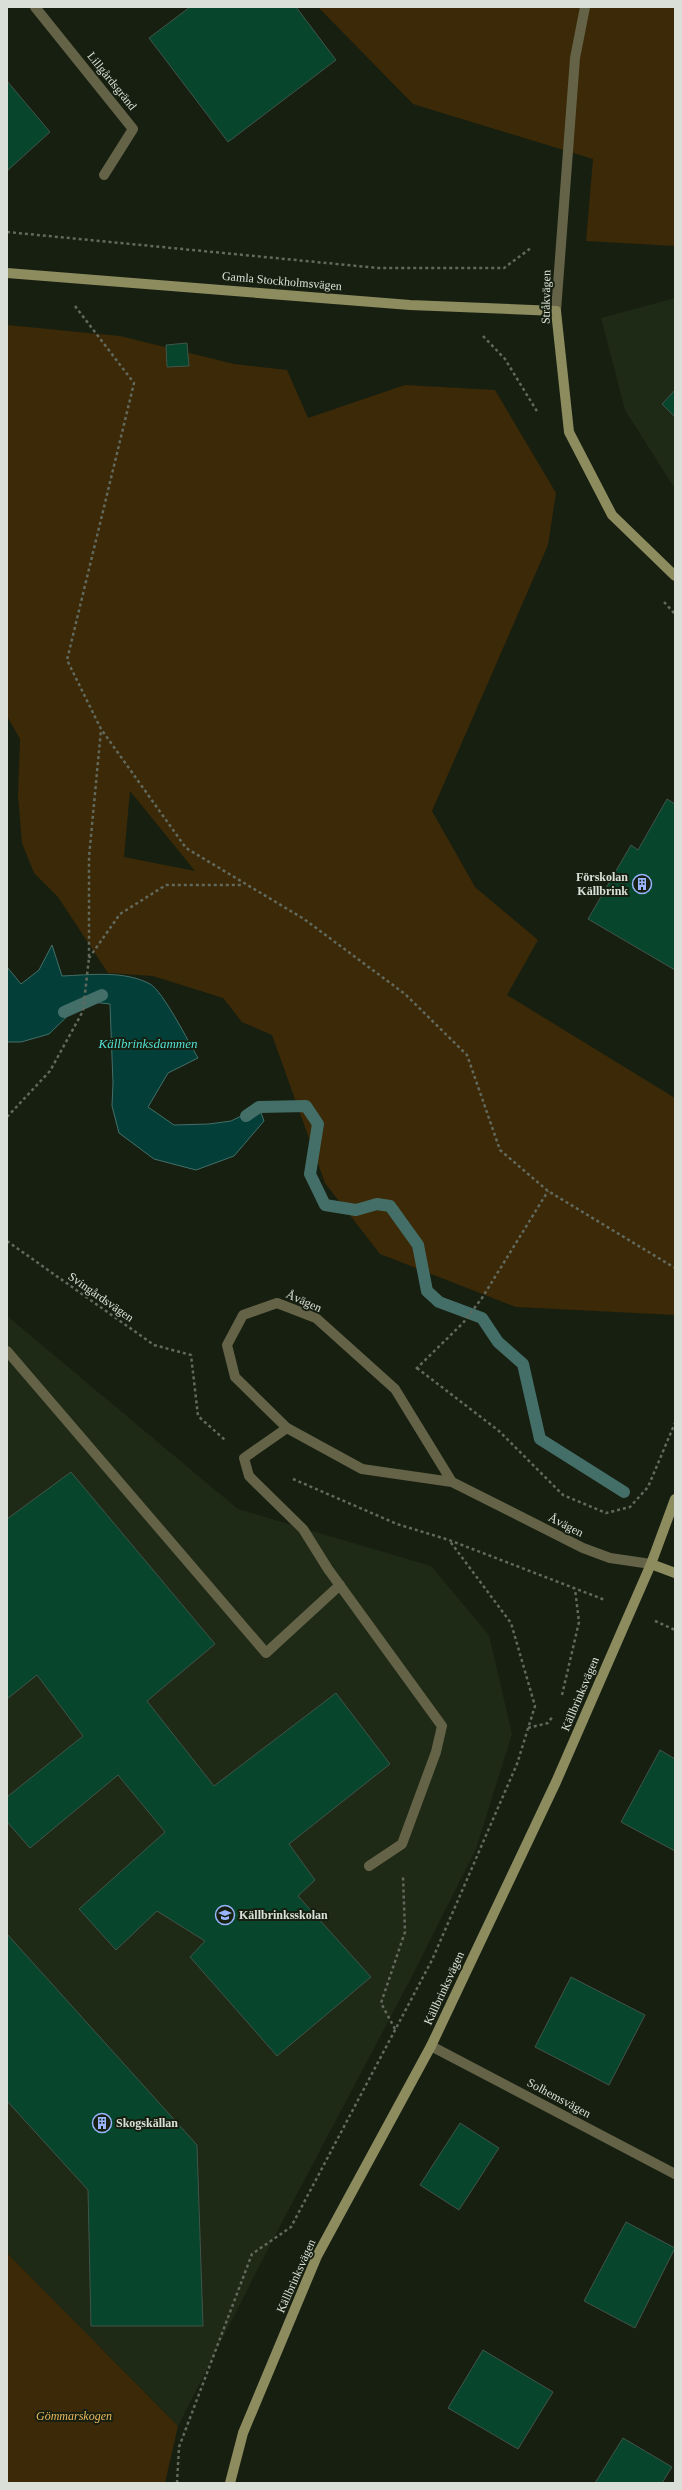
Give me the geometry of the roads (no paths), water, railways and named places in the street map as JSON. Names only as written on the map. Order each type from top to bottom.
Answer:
[{"type":"street","name":"Lillgårdsgränd","points":[[35,7],[134,129],[104,175]]},
{"type":"street","name":"Stråkvägen","points":[[585,7],[575,58],[556,311],[569,432],[612,515],[675,576]]},
{"type":"street","name":"Gamla Stockholmsvägen","points":[[7,273],[410,305],[556,311]]},
{"type":"street","name":"Åvägen","points":[[452,1482],[395,1389],[316,1318],[277,1303],[243,1316],[227,1345],[235,1377],[287,1428],[362,1469],[452,1482],[583,1548],[610,1558],[651,1564],[675,1573]]},
{"type":"street","points":[[7,1351],[266,1653],[340,1585]]},
{"type":"street","points":[[287,1428],[244,1458],[249,1476],[303,1530],[340,1585],[442,1726],[436,1752],[402,1844],[369,1866]]},
{"type":"street","name":"Källbrinksvägen","points":[[230,2483],[243,2433],[317,2256],[431,2046],[556,1782],[651,1564],[675,1499]]},
{"type":"street","name":"Solhemsvägen","points":[[431,2046],[675,2174]]},
{"type":"water","name":"Källbrinksdammen","points":[[52,945],[62,976],[106,974],[140,980],[150,984],[162,996],[176,1018],[198,1058],[168,1073],[148,1107],[174,1125],[209,1124],[231,1121],[259,1107],[264,1121],[234,1156],[196,1170],[154,1159],[119,1133],[112,1106],[113,1083],[110,1004],[83,1001],[49,1034],[21,1042],[7,1042],[7,967],[21,984],[39,970]]},
{"type":"waterway","points":[[64,1012],[102,995]]},
{"type":"waterway","points":[[246,1116],[259,1107],[306,1106],[318,1124],[310,1174],[325,1205],[356,1210],[377,1204],[390,1206],[418,1245],[427,1291],[439,1302],[482,1318],[498,1342],[523,1364],[540,1439],[624,1492]]},
{"type":"place","name":"Förskolan Källbrink","points":[[642,884]]},
{"type":"place","name":"Källbrinksskolan","points":[[225,1915]]},
{"type":"place","name":"Skogskällan","points":[[102,2123]]},
{"type":"park label","name":"Gömmarskogen","points":[[74,2416]]}]
